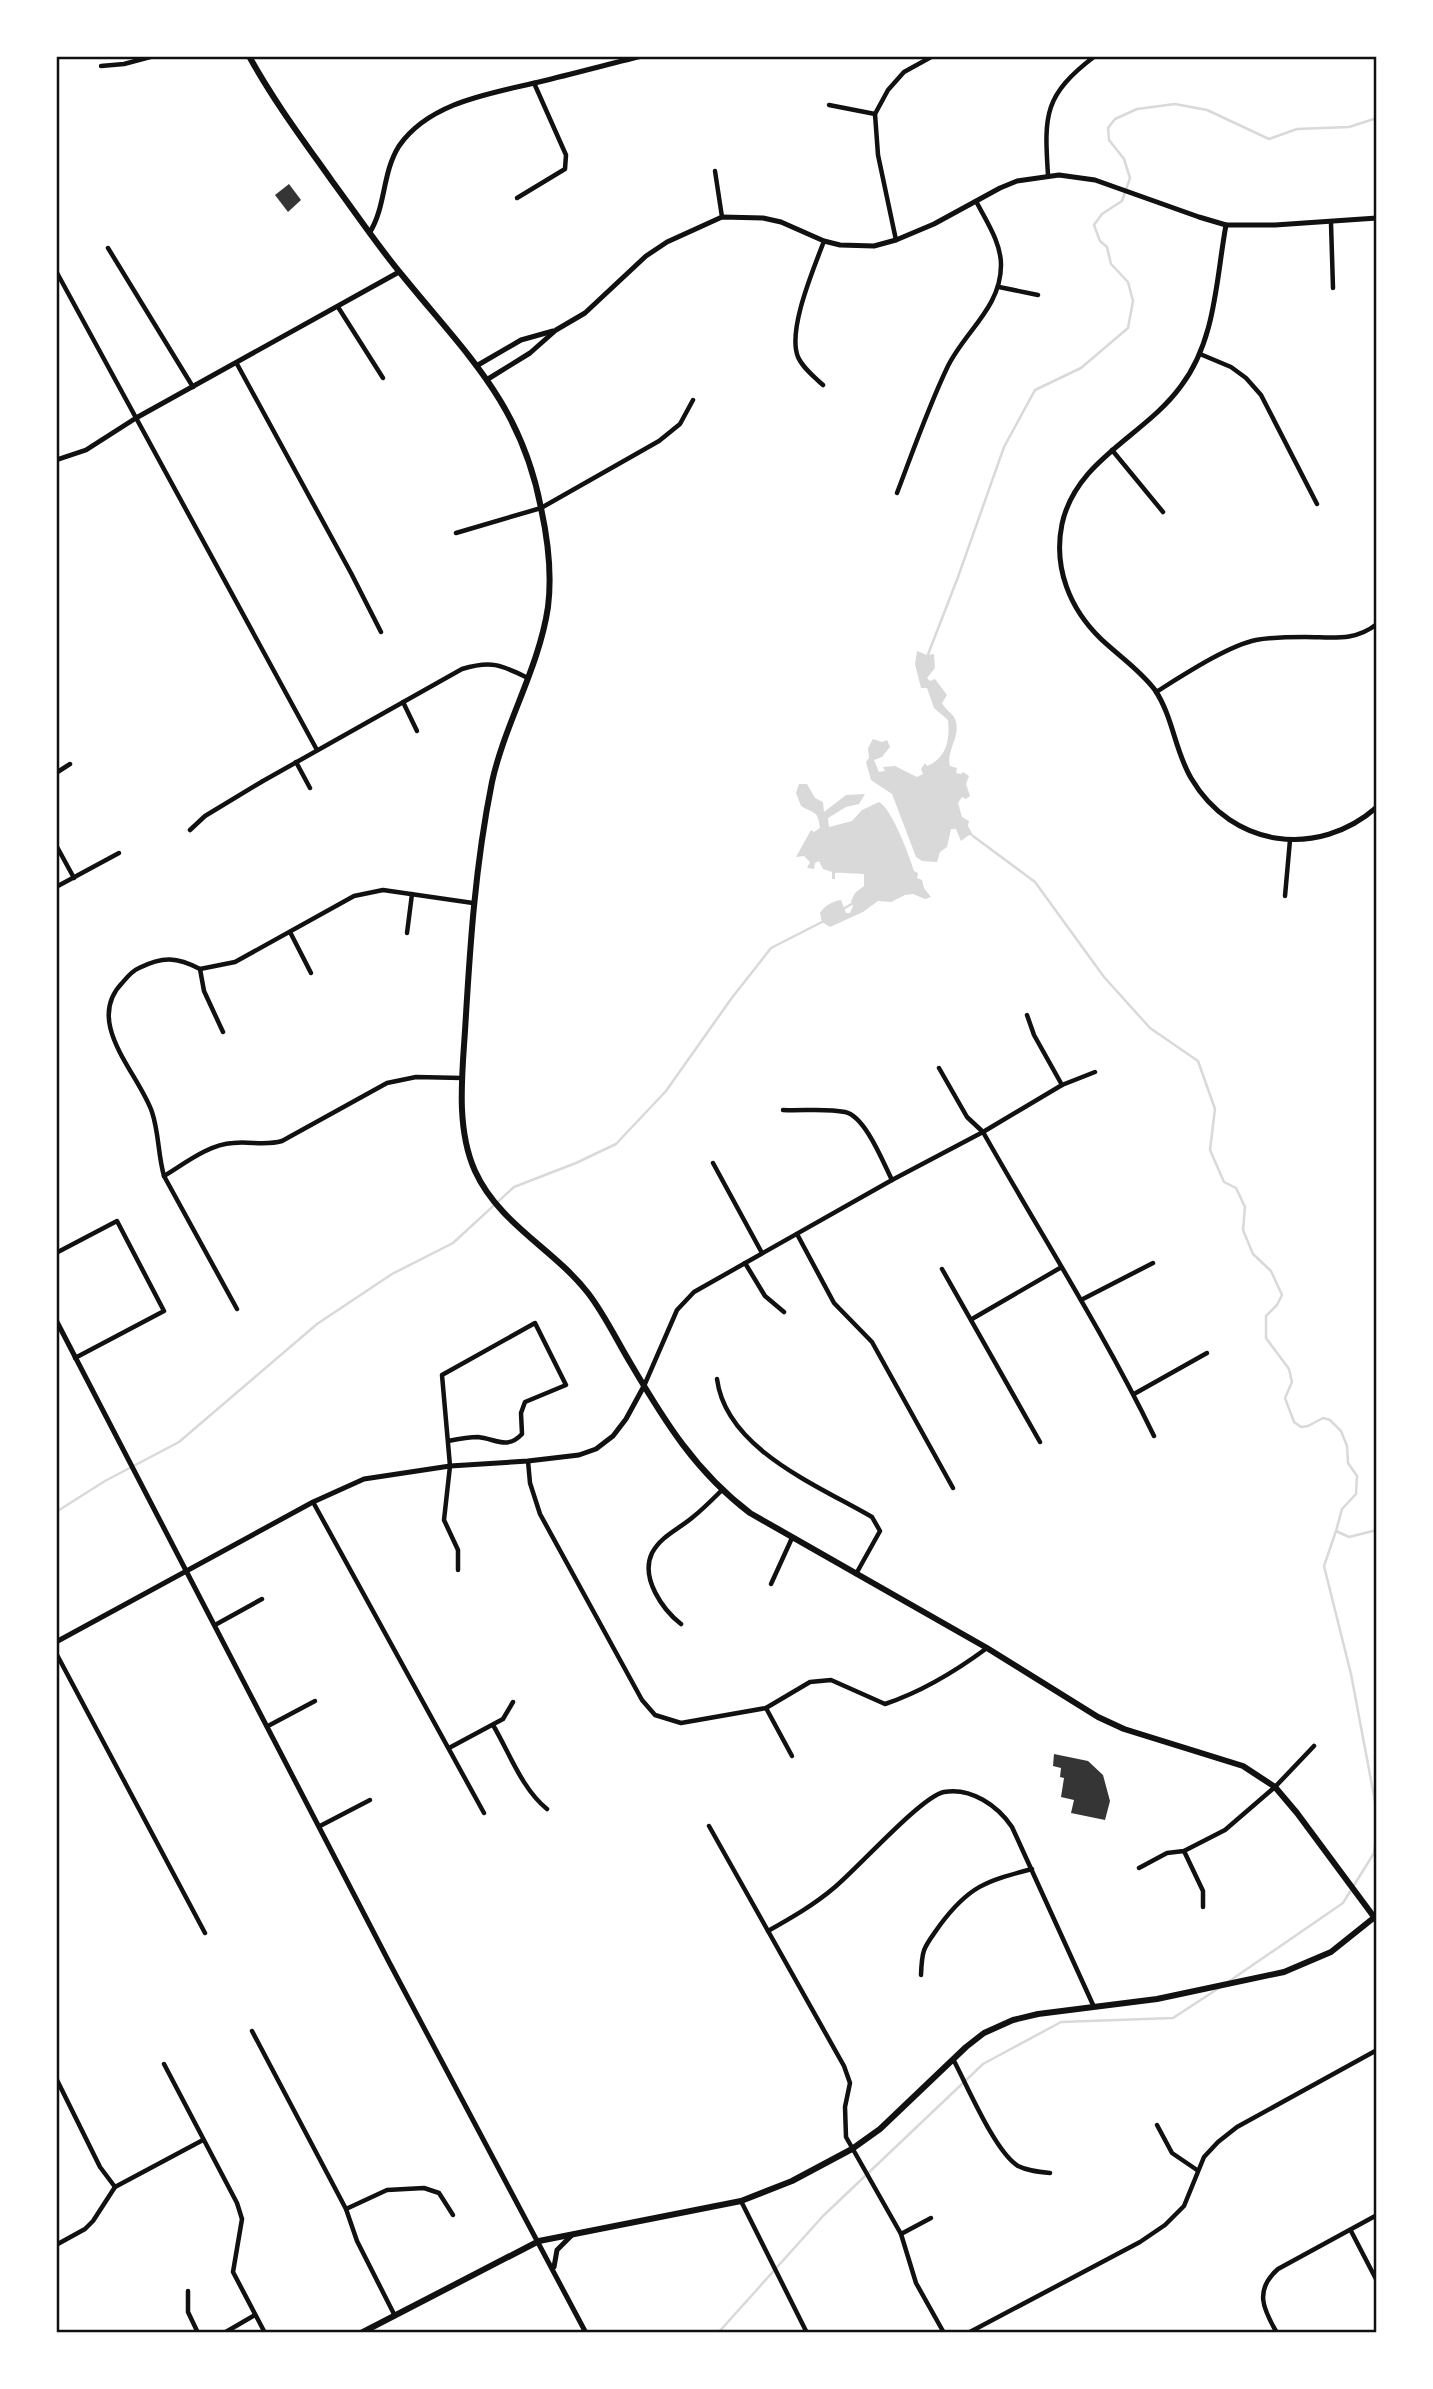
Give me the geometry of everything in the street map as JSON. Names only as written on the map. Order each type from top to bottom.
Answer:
[{"type":"main road","points":[[249,56],[288,120],[399,272],[488,379],[519,432],[533,470],[549,571],[548,606],[528,678],[494,777],[473,903],[462,1078],[464,1130],[475,1172],[489,1196],[506,1217],[586,1290],[681,1444],[721,1491],[750,1513],[986,1648],[1098,1717],[1124,1729],[1243,1766],[1275,1787],[1376,1918],[1331,1952],[1293,1969],[1157,1999],[1038,2014],[1013,2020],[984,2034],[953,2058],[880,2129],[852,2149],[792,2181],[741,2201],[539,2241],[361,2333]]},
{"type":"street","points":[[101,66],[124,64],[154,56]]},
{"type":"street","points":[[370,232],[379,212],[386,177],[399,147],[409,135],[436,114],[486,94],[642,56]]},
{"type":"street","points":[[896,240],[878,155],[875,114],[888,90],[904,72],[933,56]]},
{"type":"street","points":[[1048,175],[1046,126],[1049,110],[1063,83],[1095,56]]},
{"type":"street","points":[[1278,56],[1288,56]]},
{"type":"street","points":[[517,198],[565,169],[566,163],[566,155],[534,83]]},
{"type":"street","points":[[830,104],[875,114]]},
{"type":"street","points":[[715,171],[722,217]]},
{"type":"street","points":[[488,379],[530,353],[556,330],[597,304],[646,256],[677,237],[722,217],[763,218],[781,222],[824,241],[874,246],[934,224],[1017,181],[1048,175],[1083,178],[1226,225],[1331,223],[1377,218]]},
{"type":"street","points":[[897,493],[948,365],[990,306],[999,287],[1002,263],[996,238],[976,201]]},
{"type":"street","points":[[1331,223],[1333,288]]},
{"type":"street","points":[[1226,225],[1211,319],[1200,354],[1180,388],[1081,482],[1070,502],[1060,536],[1061,568],[1072,600],[1090,627],[1137,670],[1156,692],[1184,765],[1199,791],[1226,818],[1242,827],[1290,840],[1322,837],[1339,831],[1352,826],[1377,807]]},
{"type":"street","points":[[823,385],[798,358],[794,344],[797,321],[824,241]]},
{"type":"street","points":[[108,248],[192,387]]},
{"type":"street","points":[[56,271],[317,750]]},
{"type":"street","points":[[56,460],[86,450],[136,418],[399,272]]},
{"type":"street","points":[[999,287],[1038,295]]},
{"type":"street","points":[[338,307],[383,378]]},
{"type":"street","points":[[478,365],[521,341],[556,330]]},
{"type":"street","points":[[1200,354],[1231,367],[1246,378],[1261,396],[1317,504]]},
{"type":"street","points":[[237,364],[381,632]]},
{"type":"street","points":[[456,533],[541,508],[659,441],[680,424],[693,400]]},
{"type":"street","points":[[1112,450],[1163,512]]},
{"type":"street","points":[[1156,692],[1236,647],[1256,640],[1355,637],[1377,624]]},
{"type":"street","points":[[190,831],[205,816],[462,669],[475,665],[501,664],[528,678]]},
{"type":"street","points":[[403,702],[417,731]]},
{"type":"street","points":[[296,762],[310,788]]},
{"type":"street","points":[[56,773],[70,764]]},
{"type":"street","points":[[1285,897],[1290,840]]},
{"type":"street","points":[[56,845],[74,878]]},
{"type":"street","points":[[56,887],[119,853]]},
{"type":"street","points":[[237,1309],[164,1176],[151,1111],[110,1032],[107,1011],[114,991],[134,970],[148,963],[165,959],[182,960],[200,970],[235,962],[354,896],[383,890],[473,903]]},
{"type":"street","points":[[407,933],[412,894]]},
{"type":"street","points":[[290,932],[311,973]]},
{"type":"street","points":[[200,970],[204,991],[223,1032]]},
{"type":"street","points":[[1027,1015],[1034,1035],[1062,1085]]},
{"type":"street","points":[[939,1068],[967,1117],[983,1132],[1081,1300],[1154,1436]]},
{"type":"street","points":[[56,1642],[344,1486],[372,1477],[450,1466],[579,1455],[596,1449],[613,1436],[626,1419],[644,1387],[677,1310],[694,1292],[983,1132],[1062,1085],[1095,1072]]},
{"type":"street","points":[[164,1176],[210,1150],[231,1143],[269,1144],[282,1140],[387,1083],[416,1077],[462,1078]]},
{"type":"street","points":[[783,1110],[848,1112],[868,1134],[892,1180]]},
{"type":"street","points":[[713,1163],[762,1253]]},
{"type":"street","points":[[56,1253],[117,1221],[164,1311],[75,1358]]},
{"type":"street","points":[[797,1234],[834,1303],[872,1342],[953,1488]]},
{"type":"street","points":[[1081,1300],[1153,1262]]},
{"type":"street","points":[[745,1263],[765,1296],[784,1312]]},
{"type":"street","points":[[972,1319],[1060,1268]]},
{"type":"street","points":[[942,1269],[1040,1442]]},
{"type":"street","points":[[56,1320],[389,1962],[586,2333]]},
{"type":"street","points":[[448,1441],[477,1437],[503,1444],[515,1441],[522,1434],[521,1413],[525,1402],[566,1385],[535,1323],[442,1375],[450,1466],[444,1520],[458,1550],[458,1570]]},
{"type":"street","points":[[1133,1394],[1207,1353]]},
{"type":"street","points":[[717,1380],[720,1398],[727,1410],[748,1439],[764,1454],[872,1517],[877,1523],[880,1531],[856,1574]]},
{"type":"street","points":[[528,1461],[530,1483],[540,1514],[642,1700],[655,1715],[681,1723],[766,1708],[810,1682],[831,1680],[885,1704],[905,1697],[969,1661],[986,1648]]},
{"type":"street","points":[[681,1624],[666,1612],[650,1582],[651,1555],[668,1535],[692,1518],[721,1491]]},
{"type":"street","points":[[313,1502],[484,1813]]},
{"type":"street","points":[[771,1584],[792,1538]]},
{"type":"street","points":[[215,1625],[262,1599]]},
{"type":"street","points":[[56,1653],[205,1933]]},
{"type":"street","points":[[268,1726],[315,1701]]},
{"type":"street","points":[[449,1748],[503,1719],[513,1702]]},
{"type":"street","points":[[766,1708],[792,1756]]},
{"type":"street","points":[[493,1725],[528,1786],[547,1809]]},
{"type":"street","points":[[1139,1868],[1167,1853],[1184,1851],[1225,1830],[1275,1787],[1314,1746]]},
{"type":"street","points":[[768,1931],[819,1900],[850,1874],[921,1804],[942,1792],[970,1794],[983,1800],[1005,1817],[1016,1835],[1094,2007]]},
{"type":"street","points":[[320,1826],[370,1800]]},
{"type":"street","points":[[709,1826],[848,2076],[850,2083],[844,2122],[846,2137],[901,2234],[916,2283],[944,2333]]},
{"type":"street","points":[[1184,1851],[1203,1891],[1203,1907]]},
{"type":"street","points":[[921,1975],[922,1951],[962,1898],[998,1878],[1032,1869]]},
{"type":"street","points":[[252,2031],[346,2209],[357,2241],[394,2316]]},
{"type":"street","points":[[968,2333],[1140,2242],[1165,2225],[1184,2206],[1197,2170],[1217,2141],[1237,2127],[1377,2050]]},
{"type":"street","points":[[953,2058],[1002,2152],[1018,2165],[1034,2172],[1050,2173]]},
{"type":"street","points":[[164,2064],[237,2203],[242,2219],[233,2272],[265,2333]]},
{"type":"street","points":[[56,2078],[100,2167],[115,2187]]},
{"type":"street","points":[[1157,2125],[1172,2153],[1197,2170]]},
{"type":"street","points":[[56,2245],[85,2229],[115,2187],[204,2140]]},
{"type":"street","points":[[346,2209],[387,2190],[424,2188],[439,2193],[453,2215]]},
{"type":"street","points":[[741,2201],[807,2333]]},
{"type":"street","points":[[1277,2333],[1263,2302],[1264,2287],[1270,2276],[1377,2215]]},
{"type":"street","points":[[901,2234],[931,2218]]},
{"type":"street","points":[[1352,2231],[1377,2281]]},
{"type":"street","points":[[554,2270],[557,2250],[575,2234]]},
{"type":"street","points":[[188,2291],[188,2312],[198,2333]]},
{"type":"street","points":[[224,2333],[256,2315]]},
{"type":"shaded area","points":[[917,651],[927,655],[934,654],[935,668],[927,678],[930,681],[935,679],[947,695],[942,703],[954,716],[957,728],[950,766],[957,768],[956,773],[963,772],[969,776],[966,784],[970,796],[966,799],[962,797],[958,803],[962,817],[969,821],[968,826],[974,837],[969,835],[961,841],[956,829],[951,829],[947,847],[940,852],[937,862],[922,861],[916,857],[892,794],[871,780],[866,762],[869,758],[868,748],[873,739],[882,742],[887,740],[890,747],[882,757],[874,760],[879,772],[885,771],[883,767],[895,766],[917,777],[923,774],[921,769],[925,763],[927,766],[934,763],[946,747],[948,720],[934,708],[927,688],[921,688],[915,664]]},
{"type":"shaded area","points":[[799,784],[807,784],[815,798],[823,802],[824,812],[846,795],[865,794],[859,804],[846,807],[828,818],[829,827],[852,821],[862,810],[879,802],[884,806],[904,844],[914,871],[918,873],[917,878],[922,880],[931,897],[925,899],[913,894],[891,902],[878,901],[863,912],[830,927],[822,922],[820,913],[835,901],[841,900],[846,913],[850,913],[855,893],[864,886],[864,874],[835,873],[835,879],[832,879],[832,872],[823,869],[819,861],[815,863],[814,869],[807,868],[810,862],[804,856],[796,857],[811,830],[814,832],[820,828],[816,815],[801,806],[796,793]]},
{"type":"building","points":[[289,184],[301,200],[288,212],[275,195]]},
{"type":"building","points":[[1054,1754],[1088,1761],[1103,1775],[1110,1801],[1105,1820],[1071,1813],[1074,1800],[1061,1797],[1064,1778],[1060,1777],[1061,1768],[1053,1766]]},
{"type":"waterway","points":[[927,657],[1004,447],[1035,390],[1081,368],[1128,328],[1133,301],[1128,282],[1111,264],[1107,247],[1100,241],[1094,225],[1102,214],[1122,201],[1130,178],[1124,159],[1109,140],[1108,128],[1115,119],[1137,109],[1175,104],[1207,110],[1269,139],[1297,129],[1349,127],[1377,118]]},
{"type":"waterway","points":[[973,836],[1035,882],[1104,977],[1150,1028],[1198,1061],[1215,1109],[1210,1150],[1224,1182],[1236,1188],[1245,1207],[1243,1230],[1253,1254],[1271,1271],[1282,1295],[1266,1316],[1266,1338],[1289,1369],[1292,1382],[1285,1398],[1294,1422],[1301,1427],[1323,1418],[1330,1420],[1341,1431],[1347,1446],[1348,1463],[1357,1476],[1356,1494],[1342,1509],[1336,1531],[1349,1537],[1377,1530]]},
{"type":"waterway","points":[[843,909],[855,902]]},
{"type":"waterway","points":[[56,1512],[105,1481],[179,1442],[317,1324],[392,1274],[453,1243],[514,1187],[616,1144],[666,1091],[771,948],[822,922]]},
{"type":"waterway","points":[[1336,1531],[1324,1566],[1351,1674],[1377,1812]]},
{"type":"waterway","points":[[1228,1982],[1343,1903],[1374,1853],[1377,1829]]},
{"type":"waterway","points":[[718,2333],[823,2216],[983,2064],[1061,2022],[1173,2018],[1219,1988]]}]
